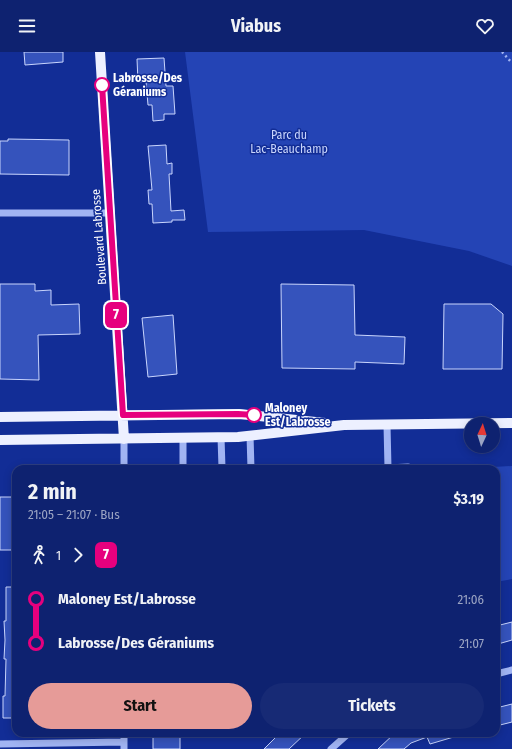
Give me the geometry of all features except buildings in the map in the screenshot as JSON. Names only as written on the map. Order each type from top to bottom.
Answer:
[{"type":"main road","name":"Boulevard Labrosse","points":[[100,52],[124,439]]},
{"type":"main road","points":[[0,417],[238,414],[344,425],[512,423]]},
{"type":"main road","points":[[0,440],[221,437],[344,425]]},
{"type":"street","points":[[0,213],[110,213]]},
{"type":"street","points":[[387,425],[388,465]]},
{"type":"street","points":[[250,435],[251,465]]},
{"type":"street","points":[[183,437],[186,465]]},
{"type":"street","points":[[221,437],[222,465]]},
{"type":"street","name":"Boulevard Labrosse","points":[[124,439],[124,465]]},
{"type":"street","points":[[500,673],[512,670]]},
{"type":"street","points":[[331,749],[344,737]]},
{"type":"street","points":[[0,744],[124,745]]},
{"type":"path","points":[[502,52],[512,63]]},
{"type":"green space","name":"Parc du Lac-Beauchamp","points":[[185,52],[512,52],[512,266],[469,251],[364,230],[208,232]]},
{"type":"green space","points":[[512,466],[512,579],[500,581],[500,467]]},
{"type":"bus line","name":"7","points":[[102,85],[123,415],[254,415]]},
{"type":"place","name":"Labrosse/Des Géraniums","points":[[102,85]]},
{"type":"place","name":"Maloney Est/Labrosse","points":[[254,415]]}]
